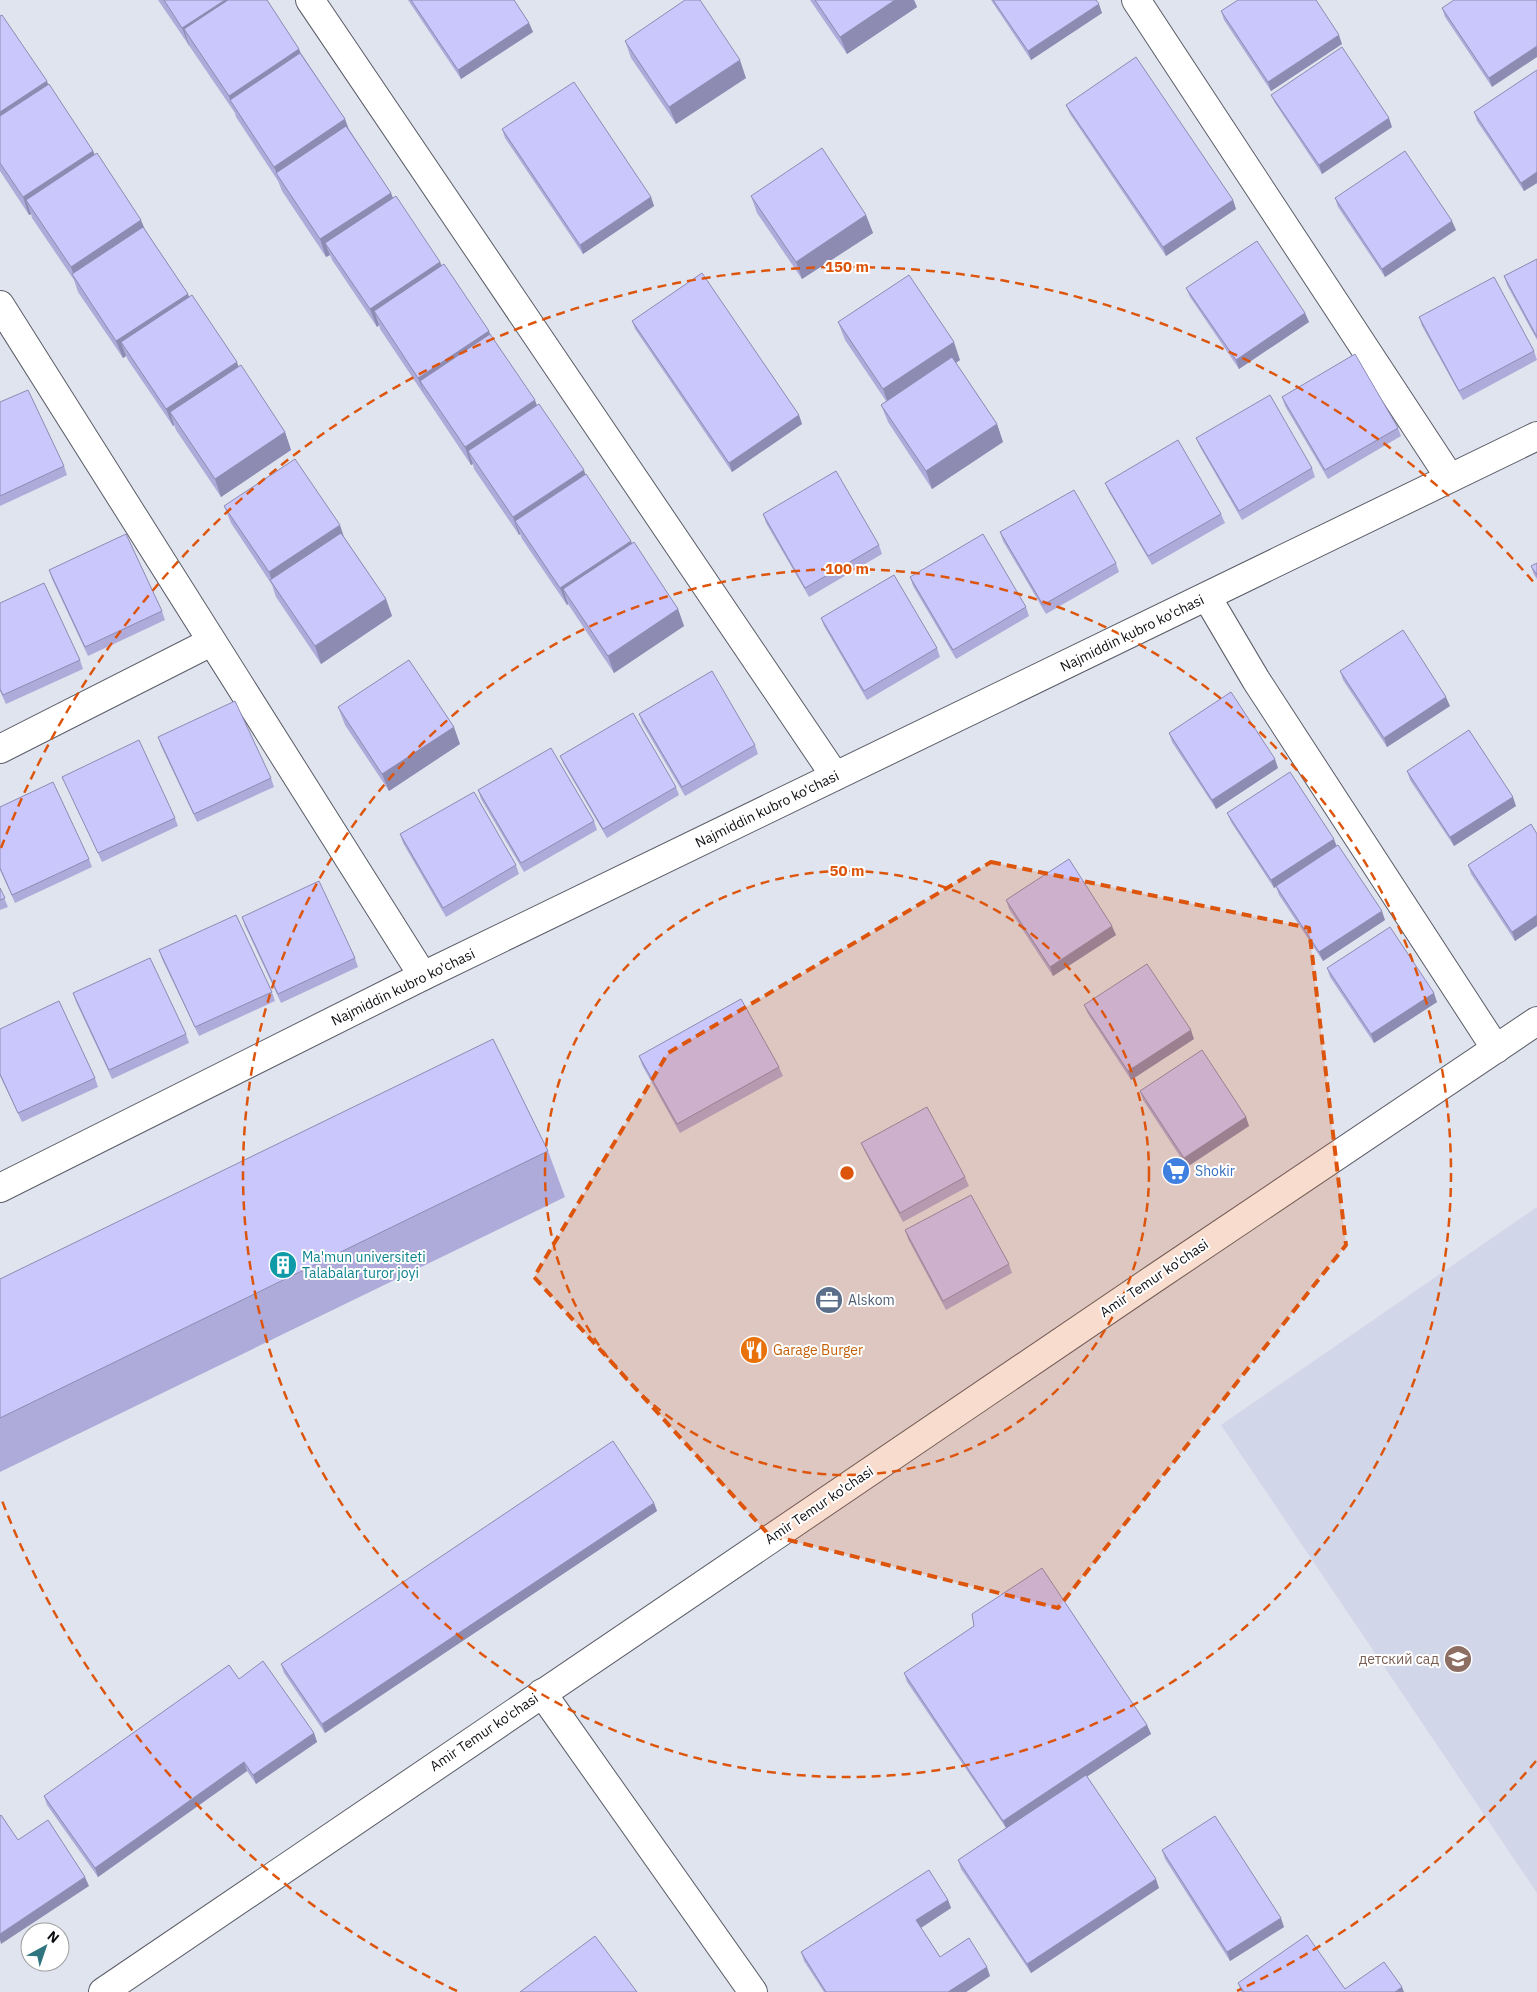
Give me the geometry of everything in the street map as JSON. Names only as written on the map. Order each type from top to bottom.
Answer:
[{"type":"main road","points":[[310,0],[835,776]]},
{"type":"main road","points":[[1136,0],[1450,478]]},
{"type":"main road","points":[[0,305],[11,345],[211,642],[423,976]]},
{"type":"main road","name":"Najmiddin kubro ko'chasi","points":[[0,1188],[423,976],[1537,436]]},
{"type":"main road","points":[[1207,597],[1256,680],[1496,1049]]},
{"type":"main road","points":[[0,749],[211,642]]},
{"type":"main road","name":"Amir Temur ko'chasi","points":[[103,1992],[1537,1021]]},
{"type":"main road","points":[[542,1693],[753,1992]]},
{"type":"highlighted area","points":[[991,862],[1309,928],[1346,1245],[1058,1608],[769,1535],[534,1277],[668,1053]]},
{"type":"shaded area","name":"детский сад","points":[[1537,1207],[1537,1893],[1221,1425]]},
{"type":"building","points":[[164,0],[225,0],[182,28]]},
{"type":"building","points":[[228,0],[267,0],[299,49],[229,96],[184,29]]},
{"type":"building","points":[[411,0],[514,0],[529,23],[458,70]]},
{"type":"building","points":[[685,0],[700,0],[740,60],[669,107],[625,41]]},
{"type":"building","points":[[815,0],[895,0],[840,37]]},
{"type":"building","points":[[993,0],[1096,0],[1099,4],[1028,51]]},
{"type":"building","points":[[1238,0],[1316,0],[1339,35],[1268,82],[1221,11]]},
{"type":"building","points":[[1454,0],[1537,0],[1537,46],[1489,78],[1442,8]]},
{"type":"building","points":[[2,15],[47,81],[0,112],[0,16]]},
{"type":"building","points":[[1342,47],[1389,118],[1319,165],[1271,95]]},
{"type":"building","points":[[300,53],[345,119],[274,167],[230,100]]},
{"type":"building","points":[[1136,57],[1233,200],[1163,247],[1066,105]]},
{"type":"building","points":[[1537,70],[1537,172],[1521,183],[1474,112]]},
{"type":"building","points":[[574,82],[651,197],[580,245],[502,129]]},
{"type":"building","points":[[49,84],[93,151],[23,197],[0,163],[0,116]]},
{"type":"building","points":[[346,126],[391,193],[320,239],[276,173]]},
{"type":"building","points":[[822,148],[866,215],[796,262],[751,196]]},
{"type":"building","points":[[1405,151],[1452,221],[1382,269],[1335,198]]},
{"type":"building","points":[[97,153],[141,220],[71,267],[26,200]]},
{"type":"building","points":[[396,196],[440,262],[370,309],[325,243]]},
{"type":"building","points":[[143,227],[188,294],[116,341],[72,274]]},
{"type":"building","points":[[1257,241],[1305,313],[1236,360],[1186,288]]},
{"type":"building","points":[[1537,259],[1537,337],[1504,276]]},
{"type":"building","points":[[444,264],[489,331],[418,378],[374,311]]},
{"type":"building","points":[[702,273],[799,415],[729,463],[632,321]]},
{"type":"building","points":[[909,275],[954,342],[883,389],[838,322]]},
{"type":"building","points":[[1494,277],[1534,351],[1459,391],[1419,317]]},
{"type":"building","points":[[192,295],[237,362],[166,409],[121,342]]},
{"type":"building","points":[[490,334],[535,400],[465,447],[420,381]]},
{"type":"building","points":[[1355,354],[1398,428],[1325,470],[1282,397]]},
{"type":"building","points":[[952,357],[997,424],[926,471],[881,405]]},
{"type":"building","points":[[241,365],[285,432],[215,479],[170,412]]},
{"type":"building","points":[[28,390],[64,466],[0,496],[0,402]]},
{"type":"building","points":[[1270,395],[1312,468],[1239,511],[1196,438]]},
{"type":"building","points":[[539,404],[584,470],[513,517],[468,451]]},
{"type":"building","points":[[1178,440],[1221,514],[1148,556],[1105,483]]},
{"type":"building","points":[[295,459],[340,525],[269,572],[224,506]]},
{"type":"building","points":[[836,471],[879,545],[805,588],[763,514]]},
{"type":"building","points":[[586,474],[631,541],[560,588],[515,521]]},
{"type":"building","points":[[1074,490],[1116,563],[1043,605],[1000,532]]},
{"type":"building","points":[[341,533],[386,599],[315,646],[270,580]]},
{"type":"building","points":[[126,534],[162,611],[85,647],[49,570]]},
{"type":"building","points":[[983,534],[1026,607],[953,650],[910,577]]},
{"type":"building","points":[[634,542],[678,609],[608,656],[563,589]]},
{"type":"building","points":[[1537,563],[1537,575],[1531,566]]},
{"type":"building","points":[[894,575],[937,648],[864,691],[821,618]]},
{"type":"building","points":[[44,583],[80,660],[3,695],[0,689],[0,603]]},
{"type":"building","points":[[1403,630],[1446,697],[1384,738],[1340,671]]},
{"type":"building","points":[[409,660],[454,727],[382,774],[338,707]]},
{"type":"building","points":[[712,671],[755,745],[682,787],[639,714]]},
{"type":"building","points":[[1231,692],[1275,759],[1212,800],[1169,733]]},
{"type":"building","points":[[235,701],[271,778],[194,814],[158,737]]},
{"type":"building","points":[[633,713],[676,787],[603,829],[560,756]]},
{"type":"building","points":[[1469,730],[1513,797],[1450,837],[1407,771]]},
{"type":"building","points":[[139,740],[175,818],[98,853],[62,777]]},
{"type":"building","points":[[551,748],[594,821],[521,863],[478,790]]},
{"type":"building","points":[[1290,772],[1334,839],[1271,880],[1227,813]]},
{"type":"building","points":[[53,782],[89,859],[12,895],[0,868],[0,807]]},
{"type":"building","points":[[474,792],[516,865],[443,908],[400,834]]},
{"type":"building","points":[[1531,824],[1537,834],[1537,915],[1512,932],[1468,865]]},
{"type":"building","points":[[1338,845],[1382,911],[1319,952],[1276,886]]},
{"type":"building","points":[[1069,859],[1112,926],[1050,967],[1006,900]]},
{"type":"building","points":[[319,881],[355,958],[278,994],[242,917]]},
{"type":"building","points":[[0,888],[5,898],[0,900]]},
{"type":"building","points":[[236,915],[272,992],[195,1027],[159,950]]},
{"type":"building","points":[[1390,927],[1434,993],[1371,1034],[1327,968]]},
{"type":"building","points":[[150,958],[186,1034],[109,1070],[73,993]]},
{"type":"building","points":[[1147,964],[1191,1030],[1128,1071],[1084,1005]]},
{"type":"building","points":[[741,999],[779,1067],[677,1124],[639,1056]]},
{"type":"building","points":[[59,1001],[95,1078],[18,1113],[0,1074],[0,1029]]},
{"type":"building","points":[[493,1039],[548,1151],[0,1418],[0,1279]]},
{"type":"building","points":[[1202,1050],[1246,1117],[1184,1158],[1140,1091]]},
{"type":"building","points":[[927,1107],[965,1177],[900,1213],[861,1143]]},
{"type":"building","points":[[971,1195],[1009,1264],[943,1301],[905,1230]]},
{"type":"building","points":[[613,1441],[654,1503],[322,1724],[281,1664]]},
{"type":"building","points":[[1042,1568],[1147,1725],[1003,1821],[904,1673],[974,1626],[972,1614]]},
{"type":"building","points":[[263,1661],[314,1733],[253,1775],[244,1762],[95,1868],[44,1796],[229,1665],[239,1679]]},
{"type":"building","points":[[1086,1775],[1156,1879],[1027,1964],[958,1860]]},
{"type":"building","points":[[0,1816],[18,1840],[48,1820],[85,1877],[0,1934]]},
{"type":"building","points":[[1215,1816],[1281,1918],[1227,1952],[1162,1850]]},
{"type":"building","points":[[929,1870],[948,1900],[916,1920],[940,1957],[969,1938],[987,1967],[948,1992],[826,1992],[801,1952]]},
{"type":"building","points":[[1307,1935],[1345,1989],[1384,1962],[1402,1987],[1395,1992],[1244,1992],[1238,1983]]},
{"type":"building","points":[[595,1936],[637,1992],[520,1992]]},
{"type":"place","name":"Shokir","points":[[1176,1171]]},
{"type":"place","name":"Ma'mun universiteti Talabalar turor joyi","points":[[283,1265]]},
{"type":"place","name":"Alskom","points":[[829,1300]]},
{"type":"place","name":"Garage Burger","points":[[754,1350]]},
{"type":"place","name":"детский сад","points":[[1458,1659]]}]
